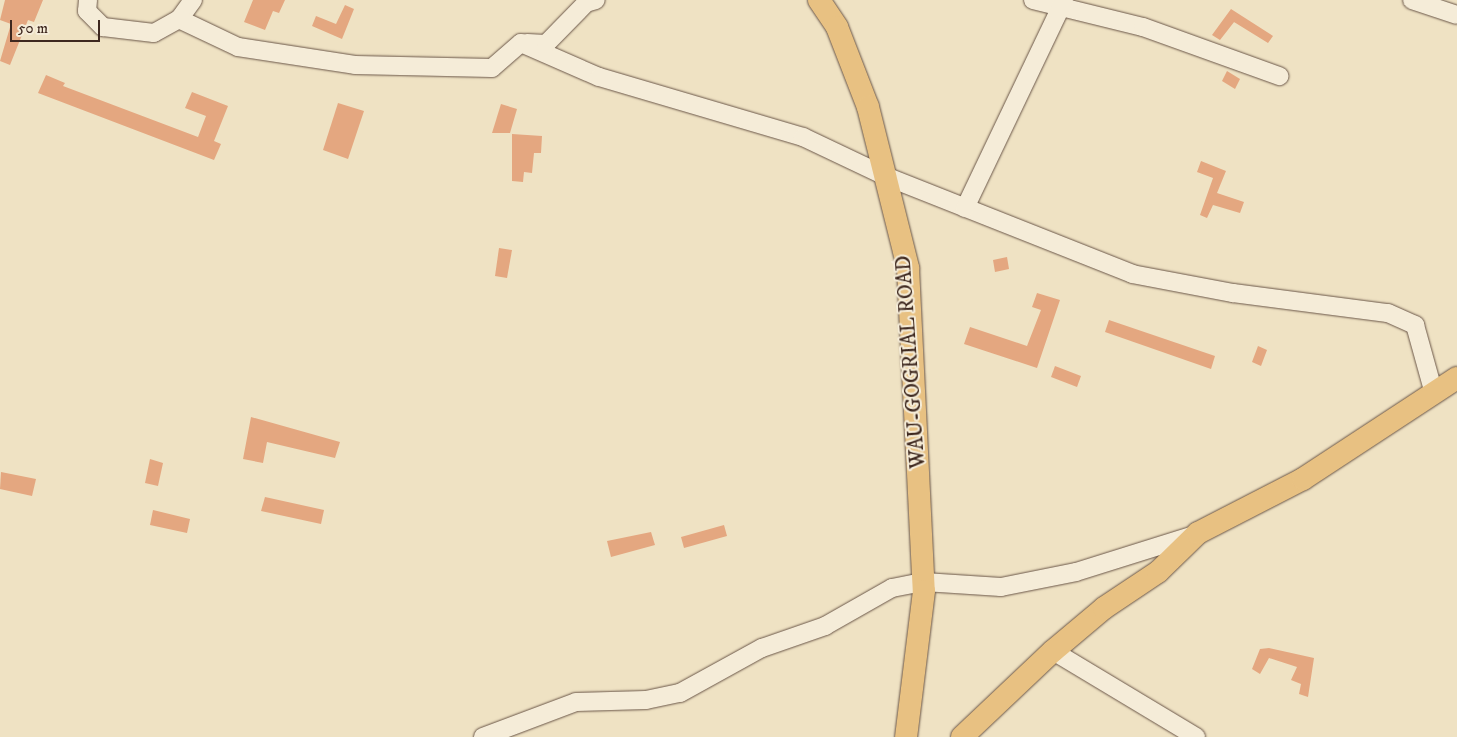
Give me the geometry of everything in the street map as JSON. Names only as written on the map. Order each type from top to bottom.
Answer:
[{"type":"main road","name":"WAU-GOGRIAL ROAD","points":[[819,0],[838,27],[868,108],[908,268],[924,582],[906,737]]},
{"type":"main road","points":[[962,737],[1052,651],[1104,608],[1158,572],[1198,533],[1303,479],[1434,390],[1457,378]]},
{"type":"street","points":[[88,0],[87,11],[103,27],[154,34],[179,19],[188,2]]},
{"type":"street","points":[[179,19],[238,47],[356,65],[492,68],[521,43],[546,44],[586,3],[596,0]]},
{"type":"street","points":[[1033,0],[1063,3],[1143,27],[1279,76]]},
{"type":"street","points":[[1412,0],[1457,15]]},
{"type":"street","points":[[964,208],[1063,3]]},
{"type":"street","points":[[521,43],[599,77],[803,136],[885,176],[1132,274],[1233,293],[1388,313],[1415,325],[1434,390]]},
{"type":"street","points":[[483,737],[576,702],[646,700],[680,693],[762,648],[825,626],[892,588],[924,582],[1001,587],[1076,572],[1198,533]]},
{"type":"street","points":[[1052,651],[1196,737]]},
{"type":"building","points":[[5,0],[43,0],[34,22],[28,20],[10,65],[0,61],[11,24],[0,20]]},
{"type":"building","points":[[253,0],[285,0],[279,13],[273,11],[265,30],[244,22]]},
{"type":"building","points":[[345,5],[354,9],[342,39],[312,26],[316,16],[336,24]]},
{"type":"building","points":[[1231,9],[1273,36],[1268,43],[1234,22],[1220,40],[1212,35]]},
{"type":"building","points":[[1227,71],[1240,79],[1235,89],[1222,81]]},
{"type":"building","points":[[46,75],[65,83],[63,86],[198,137],[206,116],[185,108],[192,92],[228,106],[214,141],[221,144],[214,160],[38,93]]},
{"type":"building","points":[[338,103],[364,111],[348,159],[323,150]]},
{"type":"building","points":[[501,104],[517,109],[510,133],[492,133]]},
{"type":"building","points":[[512,134],[542,136],[541,153],[534,153],[532,173],[524,172],[523,182],[512,181]]},
{"type":"building","points":[[1201,161],[1226,171],[1217,193],[1244,202],[1240,213],[1213,205],[1207,218],[1200,215],[1213,178],[1197,172]]},
{"type":"building","points":[[499,248],[512,250],[507,278],[495,276]]},
{"type":"building","points":[[1007,257],[1009,269],[995,272],[993,260]]},
{"type":"building","points":[[1037,293],[1060,300],[1037,368],[964,344],[970,327],[1027,346],[1041,310],[1032,307]]},
{"type":"building","points":[[1109,320],[1215,356],[1211,369],[1105,332]]},
{"type":"building","points":[[1258,346],[1267,350],[1261,366],[1252,362]]},
{"type":"building","points":[[1055,366],[1081,376],[1077,387],[1051,377]]},
{"type":"building","points":[[251,417],[340,442],[335,458],[267,442],[263,463],[243,459]]},
{"type":"building","points":[[150,459],[163,463],[158,486],[145,483]]},
{"type":"building","points":[[1,472],[36,479],[32,496],[0,489]]},
{"type":"building","points":[[265,497],[324,510],[321,524],[261,511]]},
{"type":"building","points":[[153,510],[190,519],[187,533],[150,525]]},
{"type":"building","points":[[724,525],[727,536],[684,548],[681,537]]},
{"type":"building","points":[[651,532],[655,545],[611,557],[607,541]]},
{"type":"building","points":[[1269,648],[1314,658],[1308,697],[1299,694],[1301,684],[1291,680],[1297,667],[1269,658],[1260,674],[1252,669],[1260,649]]}]
